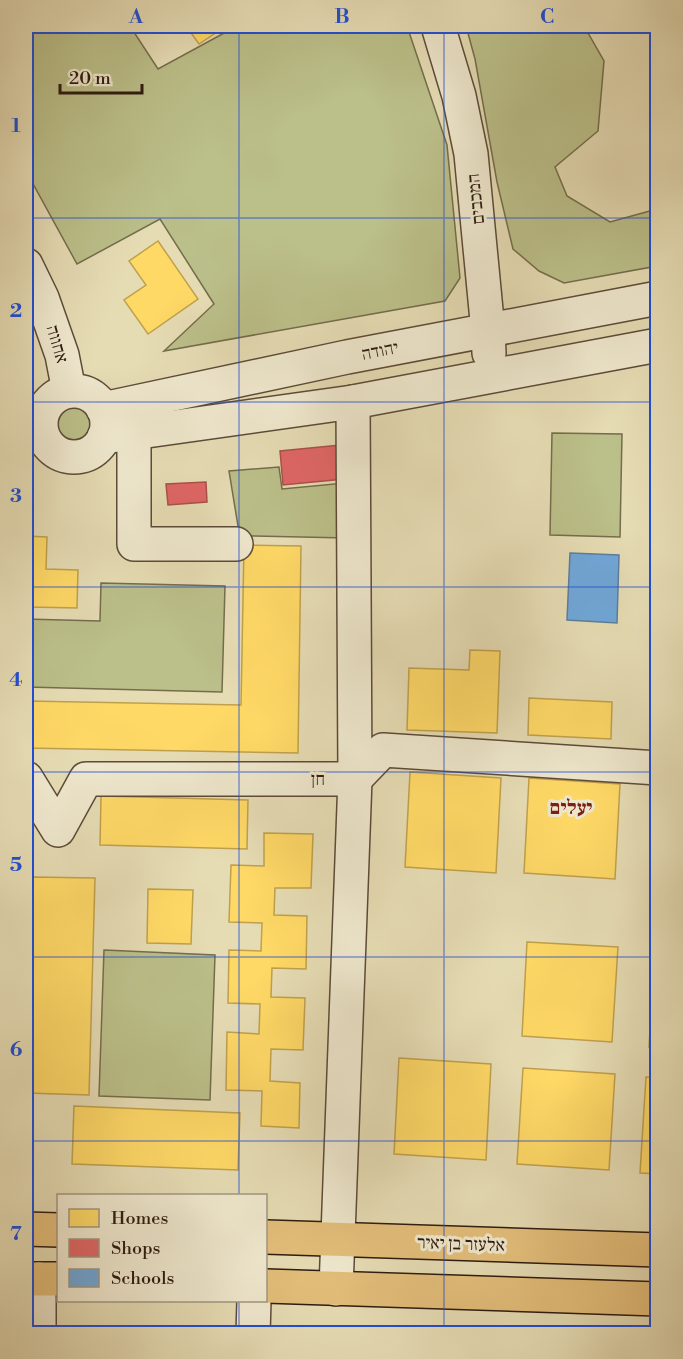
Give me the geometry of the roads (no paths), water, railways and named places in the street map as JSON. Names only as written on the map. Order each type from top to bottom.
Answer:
[{"type":"main road","points":[[26,1229],[57,1230]]},
{"type":"main road","name":"אלעזר בן יאיר","points":[[267,1237],[657,1250]]},
{"type":"main road","points":[[267,1286],[657,1299]]},
{"type":"street","name":"המכבים","points":[[438,26],[459,96],[471,154],[488,331],[489,376]]},
{"type":"street","name":"אחווה","points":[[26,265],[42,298],[62,355],[69,392]]},
{"type":"street","name":"יהודה","points":[[113,426],[347,357],[657,298]]},
{"type":"street","points":[[236,544],[134,543],[113,426],[98,402],[85,393],[69,392],[52,399],[46,407],[36,432],[58,453],[79,456],[98,447],[113,426],[353,402],[657,345]]},
{"type":"street","points":[[336,1288],[355,779],[353,402]]},
{"type":"street","points":[[355,779],[383,750],[657,768]]},
{"type":"street","name":"חן","points":[[26,778],[58,830],[86,779],[355,779]]},
{"type":"street","points":[[39,1334],[41,1279]]},
{"type":"street","points":[[253,1334],[254,1302]]},
{"type":"district","name":"יעלים","points":[[571,808]]}]
